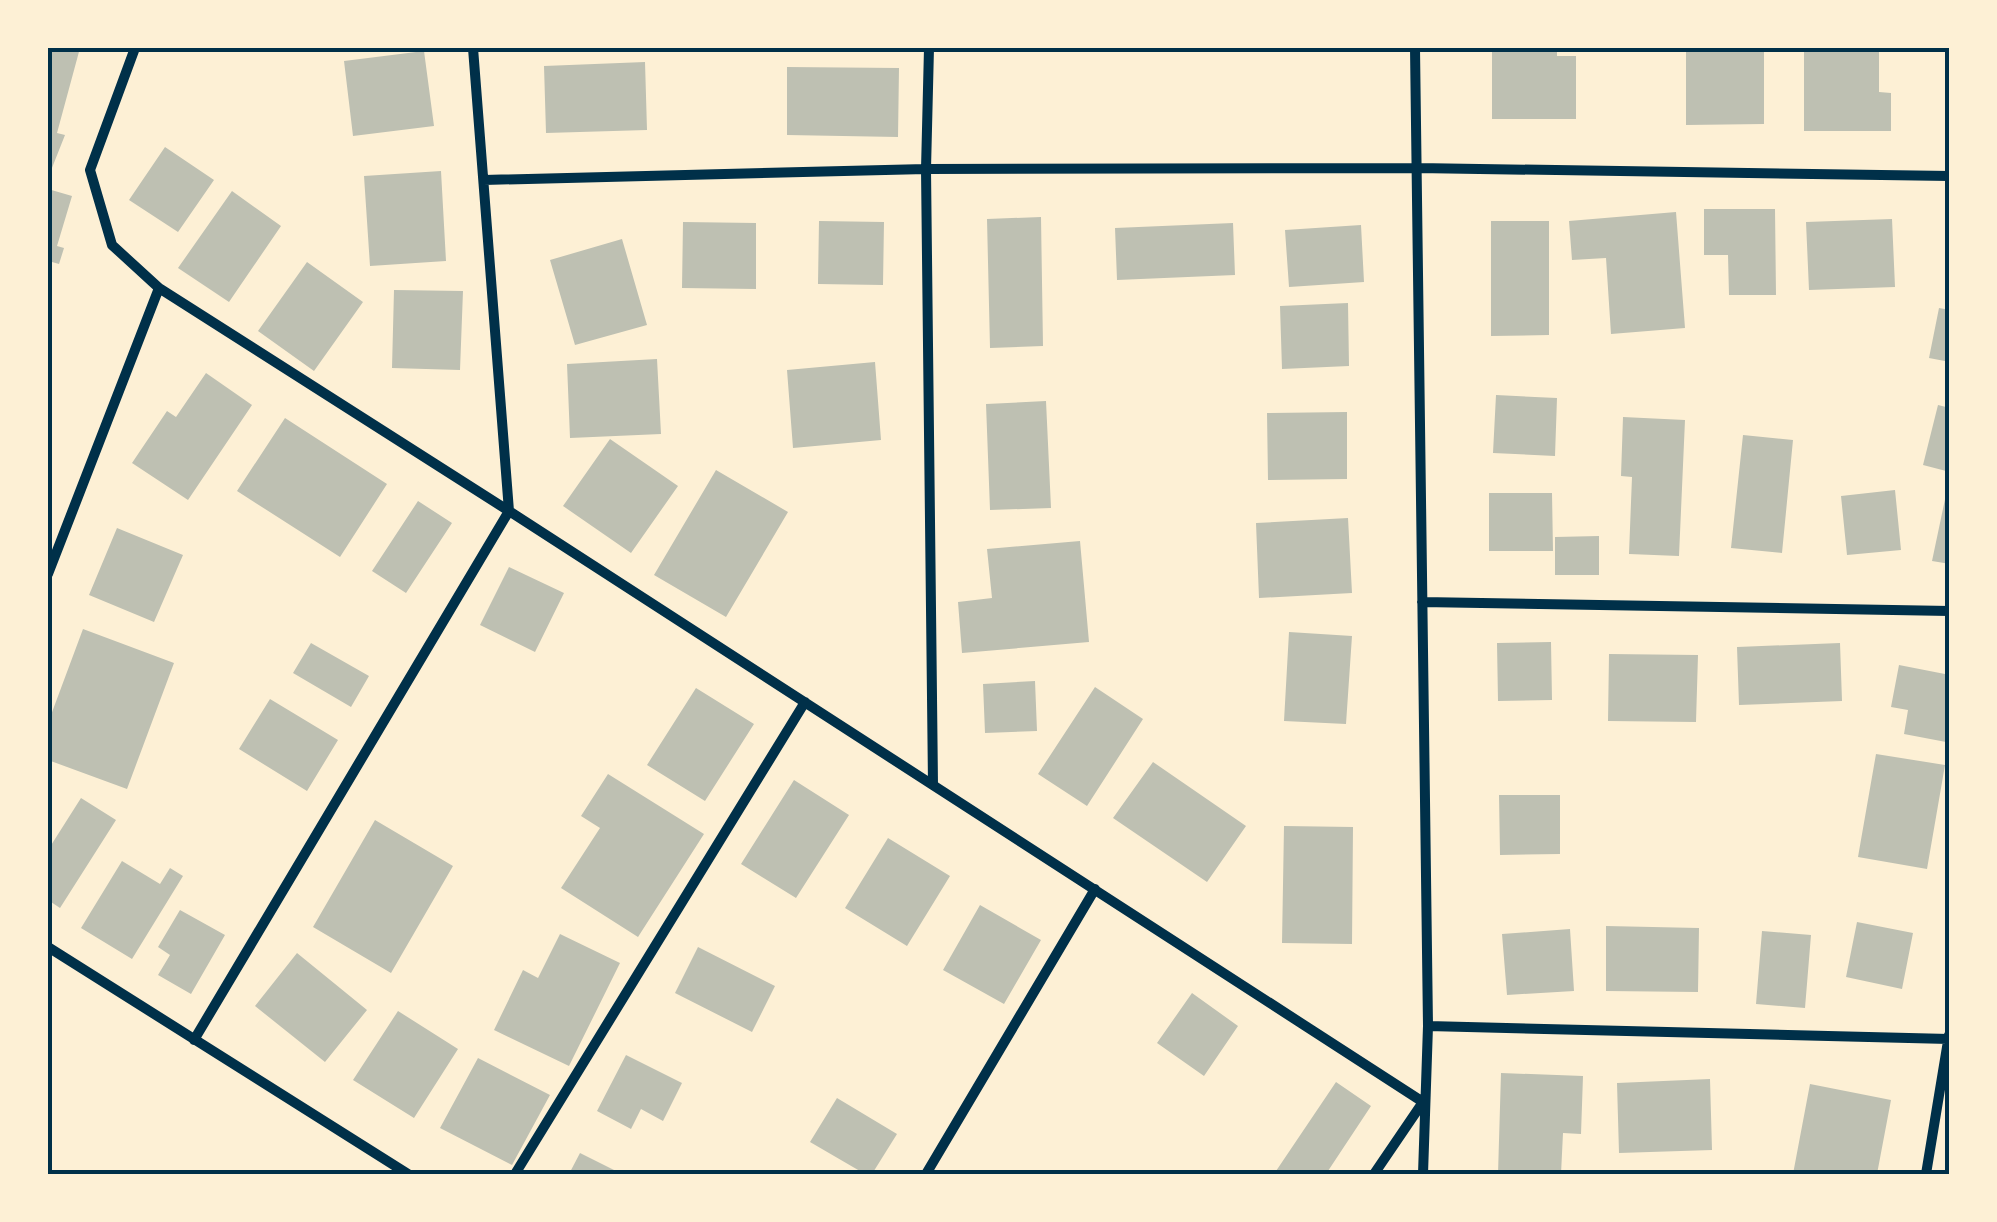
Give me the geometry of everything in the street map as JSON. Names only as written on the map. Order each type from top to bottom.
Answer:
[{"type":"street","points":[[135,48],[90,170],[112,245],[158,288],[509,510],[1423,1102]]},
{"type":"street","points":[[194,1040],[509,510],[472,48]]},
{"type":"street","points":[[929,48],[926,169],[932,784]]},
{"type":"street","points":[[1415,48],[1428,1026],[1422,1174]]},
{"type":"street","points":[[484,180],[926,169],[1418,168],[1950,176]]},
{"type":"street","points":[[48,574],[158,288]]},
{"type":"street","points":[[1422,602],[1950,611]]},
{"type":"street","points":[[515,1174],[805,702]]},
{"type":"street","points":[[926,1174],[1095,889]]},
{"type":"street","points":[[48,947],[408,1174]]},
{"type":"street","points":[[1428,1026],[1949,1037],[1926,1174]]},
{"type":"street","points":[[1374,1174],[1423,1102]]},
{"type":"building","points":[[48,48],[80,48],[57,133],[65,135],[48,178]]},
{"type":"building","points":[[1492,48],[1557,48],[1557,56],[1576,56],[1576,119],[1492,119]]},
{"type":"building","points":[[1686,48],[1764,48],[1764,124],[1686,125]]},
{"type":"building","points":[[1804,49],[1879,49],[1879,92],[1891,93],[1891,131],[1804,131]]},
{"type":"building","points":[[424,51],[434,126],[353,136],[344,61]]},
{"type":"building","points":[[645,62],[647,130],[546,133],[544,66]]},
{"type":"building","points":[[787,67],[899,68],[898,137],[787,135]]},
{"type":"building","points":[[165,147],[214,180],[178,232],[129,200]]},
{"type":"building","points":[[441,171],[446,261],[370,266],[364,176]]},
{"type":"building","points":[[48,189],[72,196],[57,246],[64,248],[59,264],[52,262],[49,276]]},
{"type":"building","points":[[232,191],[281,226],[229,302],[178,268]]},
{"type":"building","points":[[1704,209],[1775,209],[1776,295],[1729,295],[1728,255],[1704,255]]},
{"type":"building","points":[[1676,212],[1685,328],[1611,334],[1606,258],[1572,260],[1569,221]]},
{"type":"building","points":[[1041,217],[1043,346],[990,348],[987,219]]},
{"type":"building","points":[[1892,219],[1895,287],[1809,290],[1806,222]]},
{"type":"building","points":[[819,221],[884,222],[883,285],[818,284]]},
{"type":"building","points":[[1491,221],[1549,221],[1549,335],[1491,336]]},
{"type":"building","points":[[683,222],[756,223],[756,289],[682,288]]},
{"type":"building","points":[[1233,223],[1235,275],[1117,280],[1115,228]]},
{"type":"building","points":[[1361,225],[1364,282],[1289,287],[1285,230]]},
{"type":"building","points":[[622,239],[647,325],[575,345],[550,260]]},
{"type":"building","points":[[307,262],[363,302],[314,371],[258,331]]},
{"type":"building","points":[[394,290],[463,291],[460,370],[392,368]]},
{"type":"building","points":[[1348,303],[1349,366],[1282,369],[1280,306]]},
{"type":"building","points":[[1939,308],[1950,310],[1950,362],[1929,358]]},
{"type":"building","points":[[657,359],[661,434],[570,438],[567,364]]},
{"type":"building","points":[[875,362],[881,440],[793,448],[787,370]]},
{"type":"building","points":[[206,373],[252,405],[188,500],[132,463],[167,411],[176,417]]},
{"type":"building","points":[[1496,395],[1557,398],[1555,456],[1493,453]]},
{"type":"building","points":[[1046,401],[1051,508],[990,510],[986,404]]},
{"type":"building","points":[[1938,405],[1950,408],[1950,472],[1923,465]]},
{"type":"building","points":[[1347,412],[1347,479],[1268,480],[1267,413]]},
{"type":"building","points":[[1623,417],[1685,420],[1679,556],[1629,554],[1632,477],[1621,476]]},
{"type":"building","points":[[285,418],[387,484],[340,557],[237,491]]},
{"type":"building","points":[[1743,435],[1793,440],[1782,553],[1731,548]]},
{"type":"building","points":[[610,439],[678,486],[631,553],[563,506]]},
{"type":"building","points":[[716,470],[788,512],[726,617],[654,575]]},
{"type":"building","points":[[1950,485],[1950,564],[1932,561]]},
{"type":"building","points":[[1895,490],[1901,550],[1847,555],[1841,496]]},
{"type":"building","points":[[1489,493],[1552,493],[1553,551],[1489,551]]},
{"type":"building","points":[[418,501],[452,523],[406,593],[372,571]]},
{"type":"building","points":[[1348,518],[1352,593],[1259,598],[1256,523]]},
{"type":"building","points":[[117,528],[183,555],[154,622],[89,595]]},
{"type":"building","points":[[1599,536],[1599,575],[1555,575],[1555,537]]},
{"type":"building","points":[[1080,541],[1089,642],[962,653],[958,602],[992,598],[987,549]]},
{"type":"building","points":[[509,567],[564,593],[535,652],[480,625]]},
{"type":"building","points":[[83,629],[174,663],[127,789],[48,760],[48,723]]},
{"type":"building","points":[[1289,632],[1352,636],[1346,724],[1284,721]]},
{"type":"building","points":[[1551,642],[1552,700],[1498,701],[1497,643]]},
{"type":"building","points":[[311,643],[369,676],[351,707],[293,673]]},
{"type":"building","points":[[1840,643],[1842,701],[1739,705],[1737,647]]},
{"type":"building","points":[[1609,654],[1698,655],[1696,722],[1608,721]]},
{"type":"building","points":[[1899,665],[1950,675],[1946,742],[1904,734],[1908,710],[1891,707]]},
{"type":"building","points":[[1035,681],[1037,731],[985,733],[983,684]]},
{"type":"building","points":[[1095,687],[1143,719],[1087,806],[1038,774]]},
{"type":"building","points":[[696,688],[754,724],[705,801],[647,765]]},
{"type":"building","points":[[270,699],[338,740],[307,791],[239,749]]},
{"type":"building","points":[[1876,754],[1945,765],[1927,869],[1858,857]]},
{"type":"building","points":[[1153,762],[1246,826],[1207,882],[1113,818]]},
{"type":"building","points":[[608,774],[704,834],[638,937],[561,888],[600,828],[581,816]]},
{"type":"building","points":[[794,780],[849,815],[796,898],[741,864]]},
{"type":"building","points":[[1499,795],[1560,795],[1560,854],[1500,855]]},
{"type":"building","points":[[81,798],[116,820],[60,908],[48,900],[48,850]]},
{"type":"building","points":[[375,820],[453,866],[391,973],[313,927]]},
{"type":"building","points":[[1284,826],[1353,827],[1352,944],[1282,943]]},
{"type":"building","points":[[888,838],[950,876],[907,946],[845,908]]},
{"type":"building","points":[[122,861],[160,884],[170,868],[183,876],[132,959],[81,928]]},
{"type":"building","points":[[980,905],[1041,940],[1004,1004],[943,970]]},
{"type":"building","points":[[180,910],[225,935],[191,994],[158,975],[170,955],[158,947]]},
{"type":"building","points":[[1857,922],[1913,933],[1902,989],[1846,977]]},
{"type":"building","points":[[1606,926],[1699,928],[1698,992],[1606,991]]},
{"type":"building","points":[[1570,929],[1574,991],[1507,995],[1502,934]]},
{"type":"building","points":[[1762,931],[1811,935],[1805,1008],[1756,1004]]},
{"type":"building","points":[[560,934],[620,963],[569,1066],[494,1030],[523,970],[538,978]]},
{"type":"building","points":[[698,947],[775,986],[752,1032],[675,993]]},
{"type":"building","points":[[297,953],[367,1010],[325,1062],[255,1006]]},
{"type":"building","points":[[1192,993],[1238,1026],[1204,1076],[1157,1043]]},
{"type":"building","points":[[398,1011],[458,1049],[414,1118],[353,1080]]},
{"type":"building","points":[[626,1055],[682,1083],[663,1121],[641,1109],[631,1129],[597,1111]]},
{"type":"building","points":[[478,1058],[550,1095],[512,1165],[440,1128]]},
{"type":"building","points":[[1501,1073],[1583,1076],[1581,1134],[1563,1133],[1561,1174],[1498,1174]]},
{"type":"building","points":[[1710,1079],[1712,1150],[1619,1153],[1617,1083]]},
{"type":"building","points":[[1336,1082],[1371,1106],[1326,1174],[1274,1174]]},
{"type":"building","points":[[1810,1084],[1891,1100],[1877,1174],[1793,1174]]},
{"type":"building","points":[[837,1098],[897,1134],[872,1174],[865,1174],[810,1142]]},
{"type":"building","points":[[580,1153],[622,1174],[569,1174]]}]
